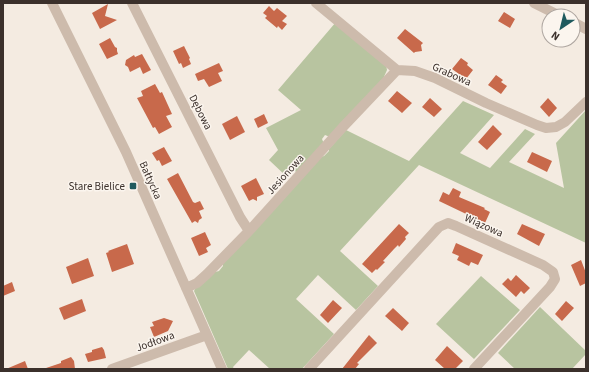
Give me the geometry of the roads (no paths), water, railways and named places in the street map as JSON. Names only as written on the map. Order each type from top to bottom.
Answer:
[{"type":"street","name":"Bałtycka","points":[[52,3],[126,152],[222,369]]},
{"type":"street","name":"Dębowa","points":[[132,3],[240,217],[249,231]]},
{"type":"street","points":[[316,3],[397,70]]},
{"type":"street","points":[[534,3],[544,8]]},
{"type":"street","name":"Jesionowa","points":[[186,288],[207,274],[249,231],[342,128],[397,70]]},
{"type":"street","name":"Grabowa","points":[[397,70],[415,71],[435,78],[486,103],[546,128],[556,127],[566,122],[586,102]]},
{"type":"street","name":"Wiązowa","points":[[309,369],[439,227],[448,223],[543,265],[553,272],[555,279],[550,287],[474,369]]},
{"type":"street","name":"Jodłowa","points":[[112,369],[207,335]]},
{"type":"place","name":"Stare Bielice","points":[[133,186]]}]
